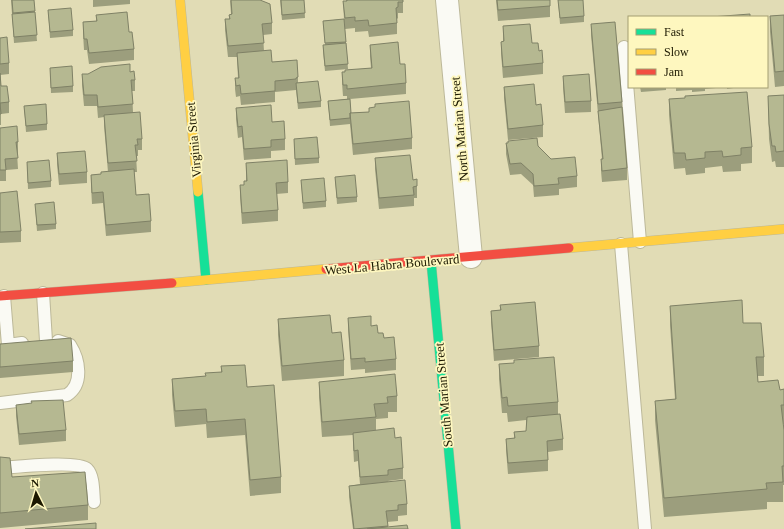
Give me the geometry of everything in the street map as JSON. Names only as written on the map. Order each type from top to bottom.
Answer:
[{"type":"main road","name":"Virginia Street","points":[[180,0],[206,280]]},
{"type":"main road","name":"West La Habra Boulevard","points":[[2,296],[431,261],[784,229]]},
{"type":"main road","name":"South Marian Street","points":[[431,261],[456,529]]},
{"type":"street","name":"North Marian Street","points":[[447,0],[471,257]]},
{"type":"lane","points":[[624,47],[640,242]]},
{"type":"lane","points":[[621,244],[645,529]]},
{"type":"lane","points":[[43,293],[46,341]]},
{"type":"lane","points":[[0,403],[67,395],[73,391],[77,385],[78,371],[76,354],[70,345],[59,341],[4,346],[2,296]]},
{"type":"lane","points":[[0,468],[54,465],[82,466],[88,470],[92,478],[94,502]]},
{"type":"building","points":[[12,0],[34,0],[35,11],[13,13]]},
{"type":"building","points":[[231,0],[260,0],[270,4],[272,23],[262,24],[264,43],[228,46],[225,19],[230,19],[229,15],[232,14]]},
{"type":"building","points":[[281,0],[304,0],[305,13],[282,15]]},
{"type":"building","points":[[403,0],[403,2],[398,2],[398,7],[396,8],[397,23],[369,26],[368,20],[355,21],[355,17],[345,18],[343,1]]},
{"type":"building","points":[[497,0],[550,0],[550,6],[498,10]]},
{"type":"building","points":[[558,0],[583,0],[584,16],[560,18]]},
{"type":"building","points":[[71,8],[73,30],[50,32],[48,10]]},
{"type":"building","points":[[35,12],[37,35],[14,37],[12,14]]},
{"type":"building","points":[[127,12],[129,32],[132,32],[134,49],[89,53],[87,39],[84,39],[83,22],[97,21],[96,15]]},
{"type":"building","points":[[750,14],[750,16],[724,16]]},
{"type":"building","points":[[784,15],[784,71],[775,72],[770,16]]},
{"type":"building","points":[[344,19],[346,42],[325,43],[323,21]]},
{"type":"building","points":[[615,22],[622,102],[598,104],[591,24]]},
{"type":"building","points":[[530,24],[532,43],[538,43],[539,51],[542,50],[543,63],[503,67],[501,42],[504,41],[503,26]]},
{"type":"building","points":[[7,37],[9,63],[0,64],[0,38]]},
{"type":"building","points":[[398,42],[400,64],[405,64],[406,83],[347,89],[347,85],[343,85],[342,72],[345,72],[345,70],[372,68],[370,45]]},
{"type":"building","points":[[346,43],[348,64],[325,66],[323,45]]},
{"type":"building","points":[[271,50],[272,62],[297,60],[298,77],[296,79],[275,81],[275,91],[241,94],[240,85],[236,86],[235,78],[239,78],[237,53]]},
{"type":"building","points":[[130,64],[130,72],[134,71],[135,80],[131,80],[133,104],[98,107],[97,95],[84,95],[82,74],[88,74],[101,67]]},
{"type":"building","points":[[72,66],[73,86],[51,88],[50,68]]},
{"type":"building","points":[[0,73],[1,86],[7,86],[9,102],[0,103]]},
{"type":"building","points":[[589,74],[591,101],[565,102],[563,76]]},
{"type":"building","points":[[318,81],[321,101],[298,103],[296,83]]},
{"type":"building","points":[[534,84],[536,105],[541,104],[543,125],[508,129],[504,87]]},
{"type":"building","points":[[747,92],[752,147],[741,148],[741,155],[723,157],[722,151],[705,152],[705,158],[686,160],[685,153],[674,153],[669,99],[685,98],[685,96]]},
{"type":"building","points":[[784,95],[784,151],[776,152],[775,146],[772,146],[769,124],[768,96]]},
{"type":"building","points":[[350,99],[350,118],[330,120],[328,101]]},
{"type":"building","points":[[409,101],[412,138],[353,144],[350,113],[369,112],[369,108],[375,107],[375,104]]},
{"type":"building","points":[[46,104],[47,124],[26,126],[24,106]]},
{"type":"building","points":[[271,105],[272,122],[284,121],[285,139],[271,140],[271,147],[244,149],[242,126],[238,127],[236,108]]},
{"type":"building","points":[[622,107],[627,168],[602,171],[601,159],[603,159],[598,111]]},
{"type":"building","points":[[140,112],[142,139],[137,139],[138,145],[135,145],[137,161],[108,163],[104,115]]},
{"type":"building","points":[[17,126],[18,142],[16,142],[18,158],[5,159],[6,170],[0,170],[0,128]]},
{"type":"building","points":[[317,137],[319,158],[295,159],[294,139]]},
{"type":"building","points":[[537,138],[538,146],[551,159],[575,157],[577,176],[558,178],[559,184],[534,186],[533,174],[521,163],[510,164],[506,143],[508,143],[508,141]]},
{"type":"building","points":[[85,151],[87,172],[59,174],[57,153]]},
{"type":"building","points":[[410,155],[413,180],[417,179],[417,186],[413,187],[414,195],[379,198],[375,158]]},
{"type":"building","points":[[49,160],[51,181],[28,183],[27,162]]},
{"type":"building","points":[[287,160],[288,182],[276,183],[278,210],[242,213],[240,185],[244,185],[244,181],[247,181],[246,163]]},
{"type":"building","points":[[134,169],[136,195],[149,194],[151,221],[106,225],[103,192],[92,193],[91,175],[101,174],[101,172]]},
{"type":"building","points":[[355,175],[357,197],[337,198],[335,177]]},
{"type":"building","points":[[324,178],[326,201],[303,203],[301,180]]},
{"type":"building","points":[[17,191],[21,231],[0,232],[0,193]]},
{"type":"building","points":[[54,202],[56,224],[37,225],[35,204]]},
{"type":"building","points":[[742,300],[743,323],[761,323],[764,357],[756,357],[758,382],[778,380],[780,390],[784,389],[784,405],[781,405],[784,430],[784,466],[782,466],[783,482],[766,483],[767,489],[664,498],[655,401],[676,399],[670,306]]},
{"type":"building","points":[[535,302],[539,346],[494,350],[491,311],[501,310],[500,305]]},
{"type":"building","points":[[330,315],[332,333],[341,332],[344,360],[282,366],[278,319]]},
{"type":"building","points":[[371,316],[371,326],[377,325],[378,333],[383,333],[384,338],[394,337],[396,359],[365,362],[365,358],[351,359],[348,318]]},
{"type":"building","points":[[71,338],[73,361],[0,367],[0,344]]},
{"type":"building","points":[[554,357],[558,402],[508,406],[507,397],[502,398],[499,364],[514,363],[514,360]]},
{"type":"building","points":[[245,365],[247,387],[274,385],[281,477],[250,480],[245,419],[207,422],[206,409],[175,411],[172,379],[206,376],[205,373],[222,372],[221,366]]},
{"type":"building","points":[[395,374],[397,396],[387,397],[388,403],[374,404],[376,417],[322,422],[319,382]]},
{"type":"building","points":[[63,400],[66,430],[19,434],[16,405],[32,403],[31,401]]},
{"type":"building","points":[[560,414],[563,439],[547,441],[548,460],[508,463],[506,439],[515,438],[514,432],[526,431],[527,417]]},
{"type":"building","points":[[394,428],[395,438],[401,437],[403,468],[388,470],[388,475],[360,477],[358,450],[354,451],[353,433]]},
{"type":"building","points":[[0,457],[10,458],[12,477],[85,472],[88,505],[0,513]]},
{"type":"building","points":[[405,480],[407,504],[398,505],[398,510],[386,511],[388,526],[354,529],[349,486]]},
{"type":"building","points":[[96,523],[96,529],[25,529]]},
{"type":"building","points":[[407,525],[408,529],[367,529]]},
{"type":"traffic: fast","points":[[198,192],[206,280]]},
{"type":"traffic: fast","points":[[431,261],[456,529]]},
{"type":"traffic: slow","points":[[180,0],[198,192]]},
{"type":"traffic: slow","points":[[569,248],[784,229]]},
{"type":"traffic: slow","points":[[172,283],[326,269]]},
{"type":"traffic: jam","points":[[326,269],[569,248]]},
{"type":"traffic: jam","points":[[0,296],[172,283]]}]
